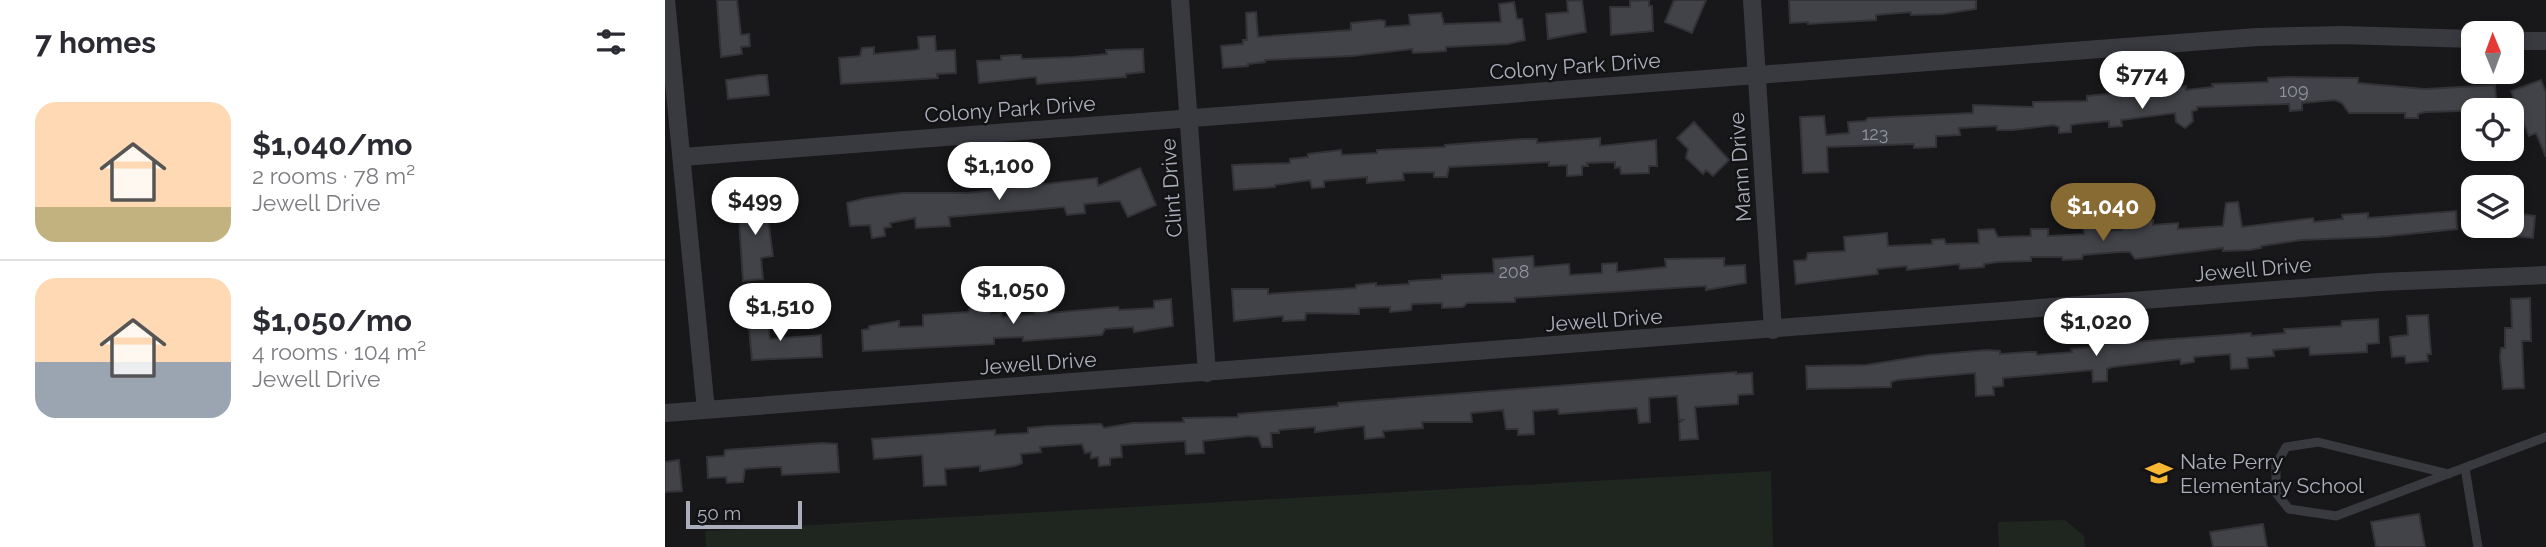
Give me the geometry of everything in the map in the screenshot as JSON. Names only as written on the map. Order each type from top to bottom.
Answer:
[{"type":"street","points":[[666,0],[706,410]]},
{"type":"street","name":"Clint Drive","points":[[1180,0],[1207,373]]},
{"type":"street","name":"Mann Drive","points":[[1752,0],[1773,330]]},
{"type":"street","name":"Colony Park Drive","points":[[682,157],[2257,37],[2343,35],[2461,39]]},
{"type":"street","points":[[2524,41],[2546,41]]},
{"type":"street","name":"Jewell Drive","points":[[665,414],[2380,282],[2546,275]]},
{"type":"lane","points":[[2449,474],[2318,442],[2285,447],[2276,465],[2276,493],[2289,509],[2336,516],[2546,438]]},
{"type":"lane","points":[[2465,468],[2478,547]]},
{"type":"shaded area","points":[[1771,471],[1773,547],[706,547],[705,531]]},
{"type":"shaded area","points":[[2065,520],[2084,536],[2085,547],[1999,547],[1998,522]]},
{"type":"building","points":[[717,0],[737,0],[741,35],[749,34],[750,46],[741,47],[742,54],[721,57]]},
{"type":"building","points":[[1582,0],[1586,32],[1548,39],[1546,14],[1568,12],[1567,1]]},
{"type":"building","points":[[1649,0],[1649,6],[1652,6],[1653,31],[1611,35],[1610,7],[1630,7],[1630,1]]},
{"type":"building","points":[[1674,0],[1706,0],[1692,33],[1665,22]]},
{"type":"building","points":[[1789,0],[1976,0],[1976,9],[1943,14],[1911,15],[1911,12],[1876,15],[1876,20],[1808,24],[1790,23]]},
{"type":"building","points":[[1514,2],[1517,19],[1522,19],[1525,40],[1508,44],[1446,47],[1446,51],[1413,53],[1412,49],[1352,56],[1265,60],[1248,66],[1223,68],[1221,46],[1243,44],[1243,40],[1247,40],[1246,13],[1256,12],[1258,37],[1351,30],[1351,23],[1380,20],[1385,21],[1385,27],[1410,25],[1409,15],[1441,13],[1444,24],[1501,22],[1499,4]]},
{"type":"building","points":[[935,36],[936,51],[955,50],[956,73],[937,74],[938,78],[841,84],[839,58],[860,56],[862,48],[874,47],[874,54],[916,50],[919,49],[918,37]]},
{"type":"building","points":[[1143,49],[1144,72],[1126,74],[1126,77],[1037,84],[1036,77],[979,83],[977,61],[1001,60],[1001,56],[1021,55],[1022,59],[1073,57],[1107,54],[1106,50]]},
{"type":"building","points":[[767,75],[769,95],[728,99],[726,80]]},
{"type":"building","points":[[2268,78],[2358,78],[2358,83],[2425,89],[2495,85],[2496,98],[2461,98],[2461,111],[2425,112],[2418,114],[2418,118],[2405,118],[2405,113],[2349,113],[2342,103],[2335,100],[2302,103],[2302,110],[2290,111],[2289,104],[2197,107],[2197,110],[2192,111],[2193,121],[2185,128],[2176,122],[2175,113],[2121,120],[2122,126],[2109,127],[2109,121],[2076,124],[2071,125],[2071,132],[2059,133],[2059,127],[2054,125],[2013,130],[1997,130],[1997,126],[1959,128],[1960,135],[1936,136],[1936,147],[1914,148],[1914,144],[1827,147],[1828,172],[1803,173],[1800,117],[1824,116],[1826,135],[1849,133],[1848,122],[1865,121],[1868,118],[1973,113],[1973,105],[2033,107],[2033,102],[2087,101],[2087,96],[2186,86],[2186,90],[2213,87],[2212,84],[2268,82]]},
{"type":"building","points":[[2541,80],[2546,93],[2546,157],[2536,133],[2529,136],[2524,124],[2524,98],[2514,98],[2511,91]]},
{"type":"building","points":[[1694,122],[1729,160],[1713,176],[1706,170],[1703,174],[1686,158],[1688,149],[1677,138]]},
{"type":"building","points":[[1600,138],[1600,146],[1656,140],[1657,166],[1649,166],[1649,173],[1621,174],[1620,167],[1615,168],[1615,162],[1587,163],[1588,166],[1582,166],[1582,175],[1567,176],[1567,165],[1549,166],[1549,162],[1449,167],[1447,177],[1434,177],[1434,172],[1403,173],[1404,180],[1367,183],[1367,177],[1324,181],[1324,187],[1312,188],[1310,180],[1275,187],[1234,190],[1232,165],[1290,163],[1290,159],[1308,157],[1308,154],[1341,150],[1342,155],[1377,153],[1377,150],[1445,147],[1523,139],[1537,139],[1537,143]]},
{"type":"building","points":[[1140,168],[1156,205],[1128,217],[1120,201],[1084,204],[1085,213],[1067,215],[1064,207],[949,217],[950,226],[916,228],[915,218],[890,223],[891,227],[884,228],[885,236],[872,238],[870,225],[850,226],[847,203],[866,198],[902,193],[967,193],[1097,178],[1098,186]]},
{"type":"building","points":[[772,199],[774,219],[768,219],[773,256],[761,258],[763,279],[743,281],[738,203]]},
{"type":"building","points":[[2238,202],[2242,227],[2313,218],[2314,222],[2343,219],[2342,215],[2368,213],[2368,218],[2456,211],[2457,229],[2379,237],[2301,240],[2250,250],[2223,251],[2223,248],[2135,259],[2130,252],[2119,252],[2083,255],[2082,259],[2031,257],[2031,261],[1998,262],[1984,264],[1984,267],[1960,269],[1959,264],[1907,270],[1907,266],[1877,269],[1878,274],[1796,284],[1794,261],[1806,260],[1808,253],[1845,251],[1844,237],[1887,233],[1888,246],[1932,244],[1932,240],[1944,239],[1946,244],[1979,243],[1978,230],[1994,229],[1998,237],[2031,236],[2031,229],[2048,229],[2048,236],[2084,234],[2083,224],[2097,223],[2098,231],[2121,230],[2120,225],[2153,220],[2153,225],[2178,223],[2178,229],[2223,226],[2226,203]]},
{"type":"building","points":[[2524,214],[2535,216],[2533,238],[2524,237]]},
{"type":"building","points":[[1533,256],[1534,267],[1569,264],[1570,275],[1602,273],[1602,264],[1617,263],[1617,272],[1666,267],[1665,259],[1724,258],[1724,266],[1745,265],[1746,283],[1706,290],[1706,286],[1515,298],[1515,302],[1467,303],[1463,307],[1442,308],[1442,303],[1412,304],[1411,310],[1390,312],[1390,307],[1359,308],[1359,314],[1306,313],[1305,320],[1283,321],[1283,316],[1234,321],[1232,289],[1268,289],[1268,294],[1356,288],[1356,285],[1376,283],[1376,286],[1409,284],[1409,281],[1442,279],[1442,275],[1494,273],[1493,259]]},
{"type":"building","points":[[1047,296],[1049,313],[1118,307],[1119,310],[1154,308],[1154,301],[1171,299],[1173,326],[1134,332],[1133,327],[1105,329],[1102,335],[1023,341],[1023,337],[994,338],[994,344],[863,351],[862,330],[869,329],[869,326],[899,321],[899,327],[923,326],[923,315],[968,312],[969,309],[991,307],[991,314],[1001,313],[1002,317],[1034,314],[1033,302],[1037,297]]},
{"type":"building","points":[[2530,298],[2531,341],[2522,341],[2524,388],[2503,389],[2500,357],[2501,348],[2505,348],[2505,328],[2512,328],[2511,299]]},
{"type":"building","points":[[2428,315],[2431,354],[2427,354],[2428,361],[2406,363],[2405,356],[2392,357],[2390,337],[2408,335],[2407,316]]},
{"type":"building","points":[[767,316],[770,339],[821,335],[822,357],[752,360],[748,318]]},
{"type":"building","points":[[2378,319],[2379,343],[2367,344],[2367,352],[2310,355],[2309,347],[2273,350],[2274,356],[2247,358],[2248,368],[2231,369],[2230,354],[2194,357],[2194,362],[2181,364],[2180,359],[2112,367],[2107,369],[2107,381],[2093,382],[2092,370],[2003,378],[2003,386],[1993,387],[1994,395],[1976,396],[1975,373],[1897,380],[1891,382],[1891,387],[1807,389],[1806,366],[1866,365],[1929,355],[1987,350],[2000,351],[2000,354],[2036,352],[2037,355],[2072,352],[2071,349],[2093,345],[2251,333],[2251,336],[2285,333],[2284,329],[2341,326],[2342,321]]},
{"type":"building","points":[[1736,372],[1752,373],[1753,394],[1738,395],[1738,404],[1695,407],[1698,439],[1680,440],[1679,423],[1683,420],[1679,420],[1677,396],[1649,398],[1650,422],[1639,423],[1637,408],[1559,414],[1558,409],[1533,411],[1534,434],[1518,435],[1518,429],[1506,429],[1503,410],[1471,413],[1472,422],[1422,422],[1423,428],[1383,431],[1384,437],[1365,439],[1364,426],[1315,432],[1315,427],[1271,433],[1272,447],[1262,447],[1258,437],[1249,436],[1203,441],[1204,453],[1186,454],[1185,441],[1121,445],[1122,457],[1110,458],[1110,465],[1099,466],[1098,457],[1091,458],[1091,452],[1085,453],[1082,444],[1040,447],[1041,452],[1021,454],[1022,463],[1015,466],[980,471],[980,466],[945,469],[946,485],[924,486],[922,455],[874,459],[872,439],[995,430],[995,435],[1028,433],[1028,428],[1047,426],[1101,424],[1104,428],[1133,423],[1184,422],[1183,418],[1238,417],[1238,414],[1338,406],[1338,403]]},
{"type":"building","points":[[837,444],[839,472],[782,475],[781,467],[772,467],[745,469],[743,482],[727,483],[726,477],[708,478],[707,457],[724,456],[725,450]]},
{"type":"building","points":[[679,460],[682,491],[665,492],[665,462]]},
{"type":"building","points":[[2419,514],[2425,547],[2376,547],[2371,522]]},
{"type":"building","points":[[2263,524],[2267,547],[2213,547],[2210,532]]},
{"type":"place","name":"Nate Perry Elementary School","points":[[2159,473]]}]
